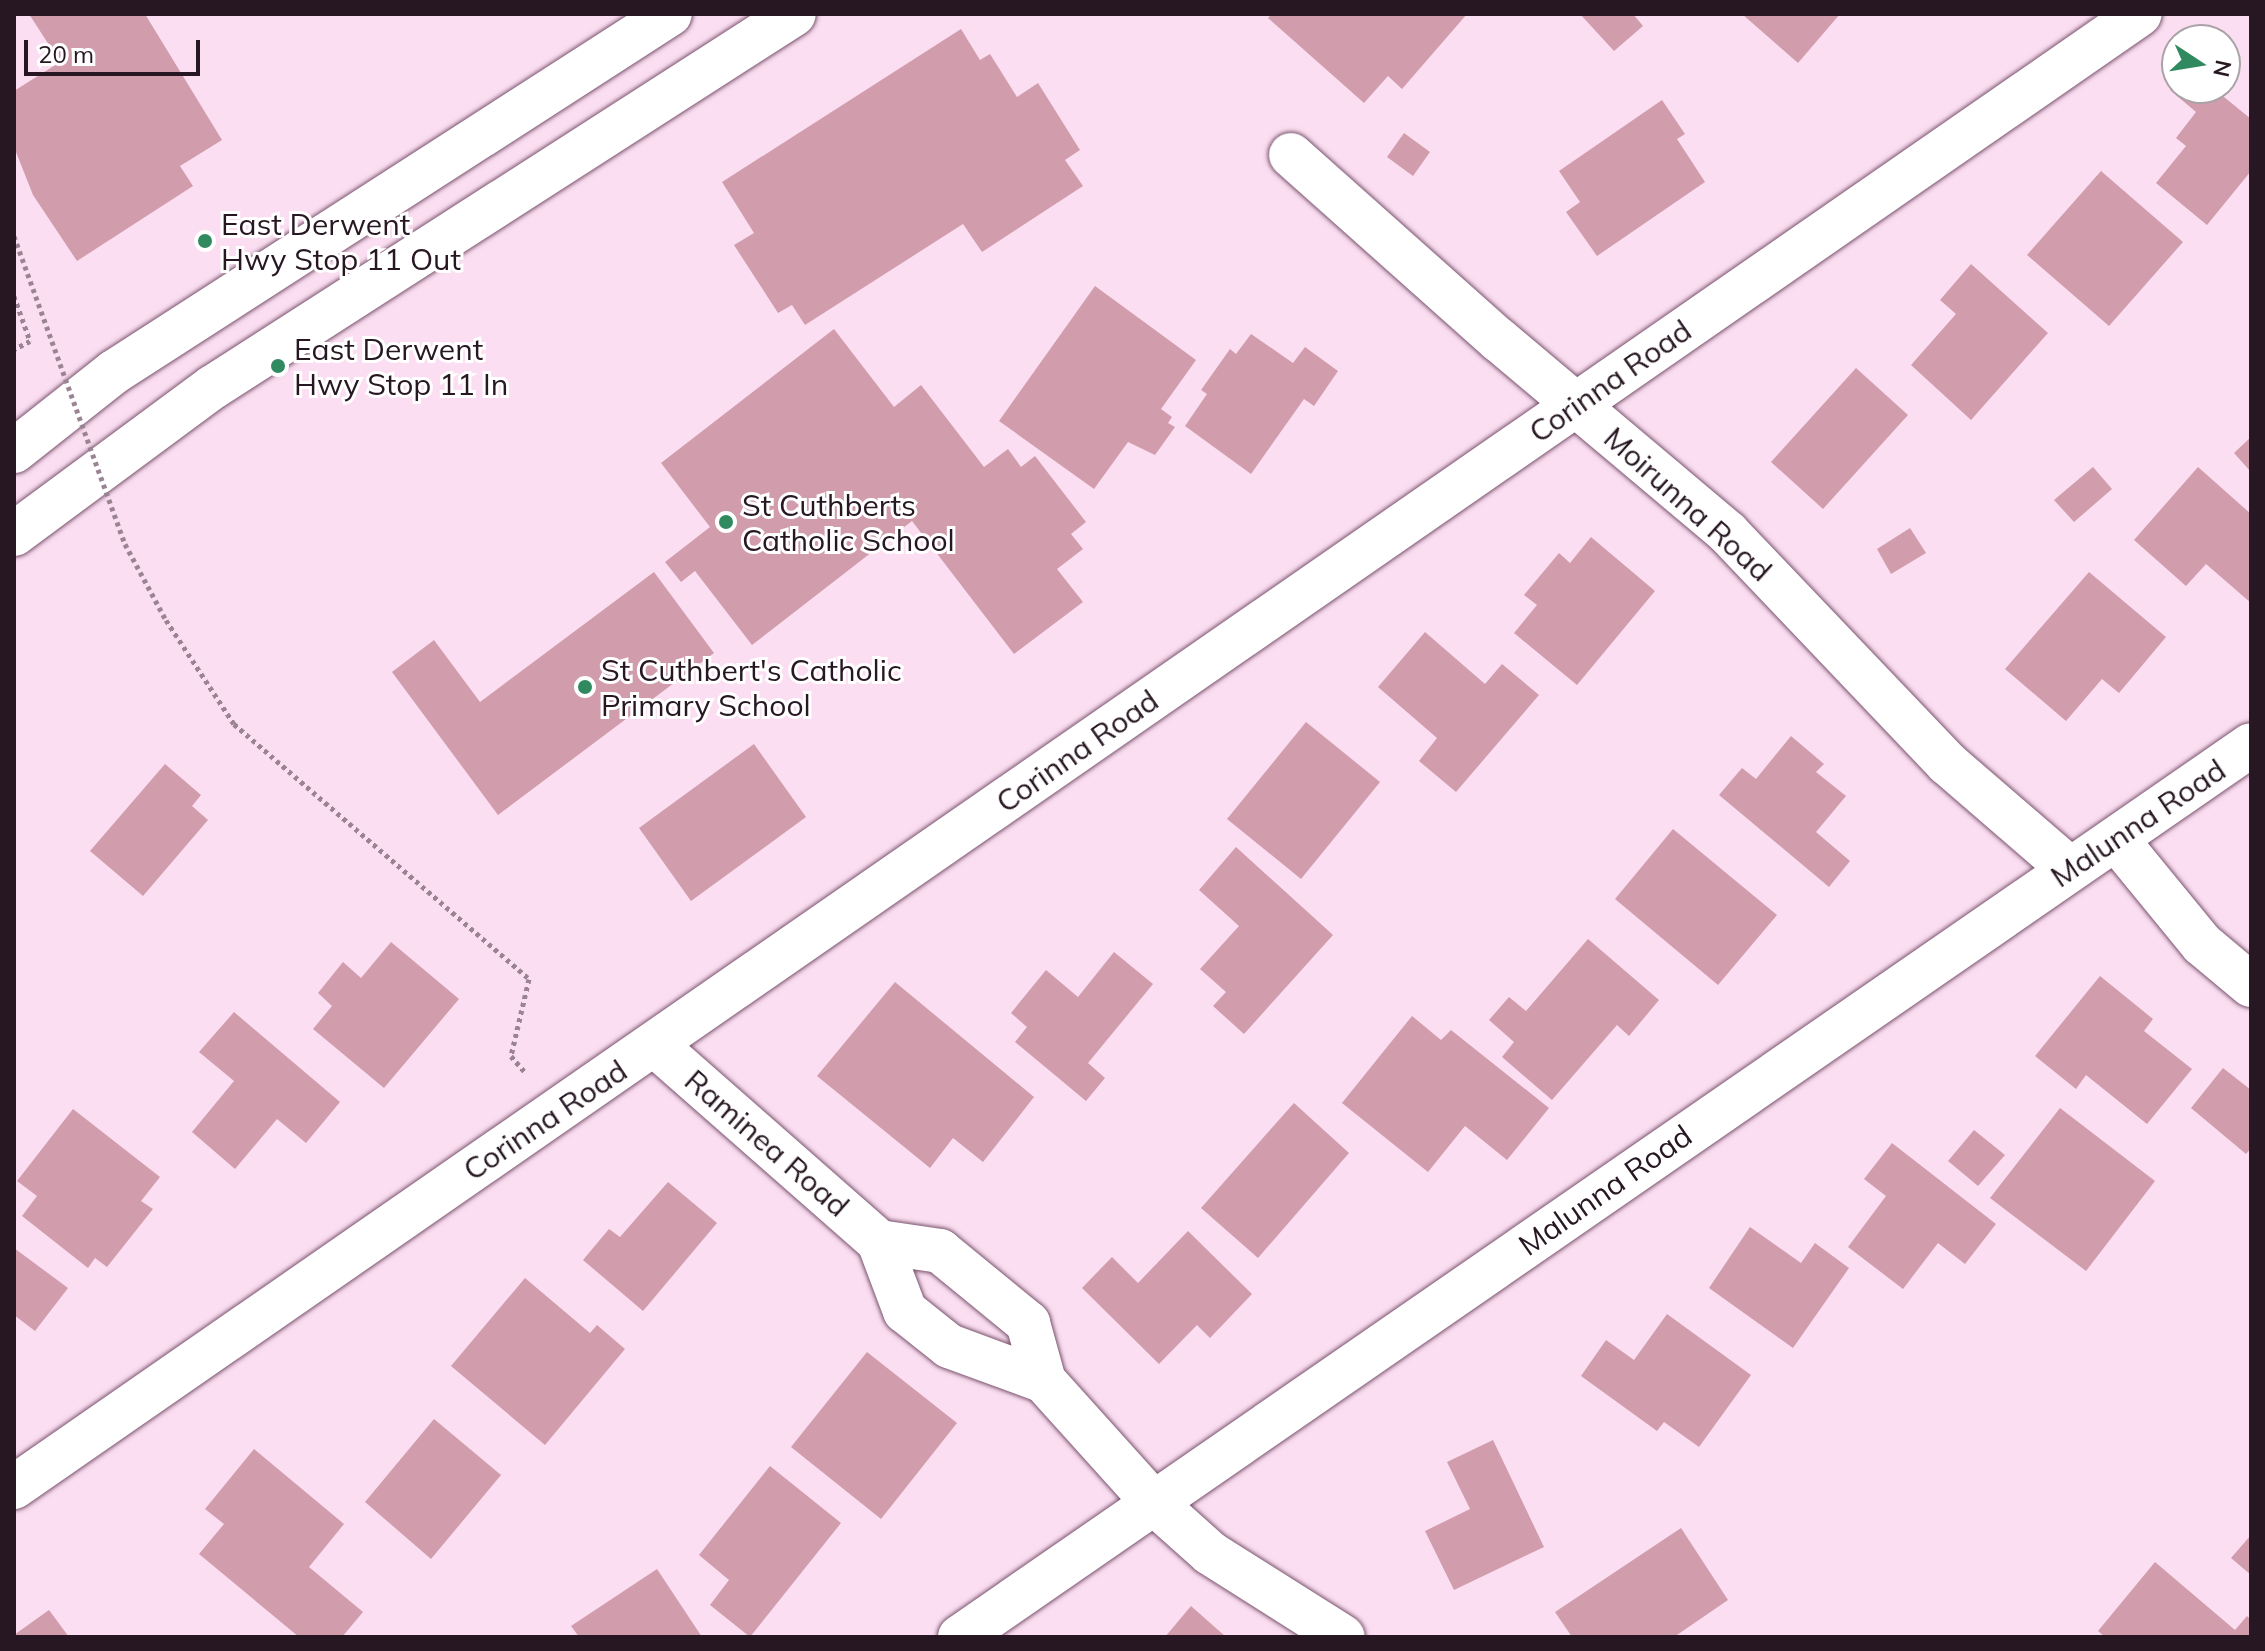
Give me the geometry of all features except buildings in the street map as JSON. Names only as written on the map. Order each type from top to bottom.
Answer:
[{"type":"street","points":[[14,451],[114,372],[670,14]]},
{"type":"street","points":[[14,534],[213,387],[794,14]]},
{"type":"street","name":"Corinna Road","points":[[14,1487],[2140,14]]},
{"type":"street","name":"Moirunna Road","points":[[1291,155],[1728,533],[1947,763],[2070,869]]},
{"type":"street","name":"Malunna Road","points":[[960,1637],[2251,745]]},
{"type":"street","points":[[2116,839],[2202,944],[2251,985]]},
{"type":"street","name":"Raminea Road","points":[[655,1045],[879,1242],[905,1311],[949,1346],[1044,1381]]},
{"type":"street","name":"Raminea Road","points":[[879,1242],[940,1251],[1028,1323],[1044,1381],[1153,1502],[1210,1553],[1343,1637]]},
{"type":"path","points":[[14,236],[125,544],[166,620],[234,724],[529,979],[511,1056],[558,1110]]},
{"type":"path","points":[[14,296],[30,341],[14,349]]},
{"type":"place","name":"East Derwent Hwy Stop 11 Out","points":[[205,241]]},
{"type":"place","name":"East Derwent Hwy Stop 11 In","points":[[278,366]]},
{"type":"place","name":"St Cuthberts Catholic School","points":[[726,522]]},
{"type":"place","name":"St Cuthbert's Catholic Primary School","points":[[585,687]]}]
